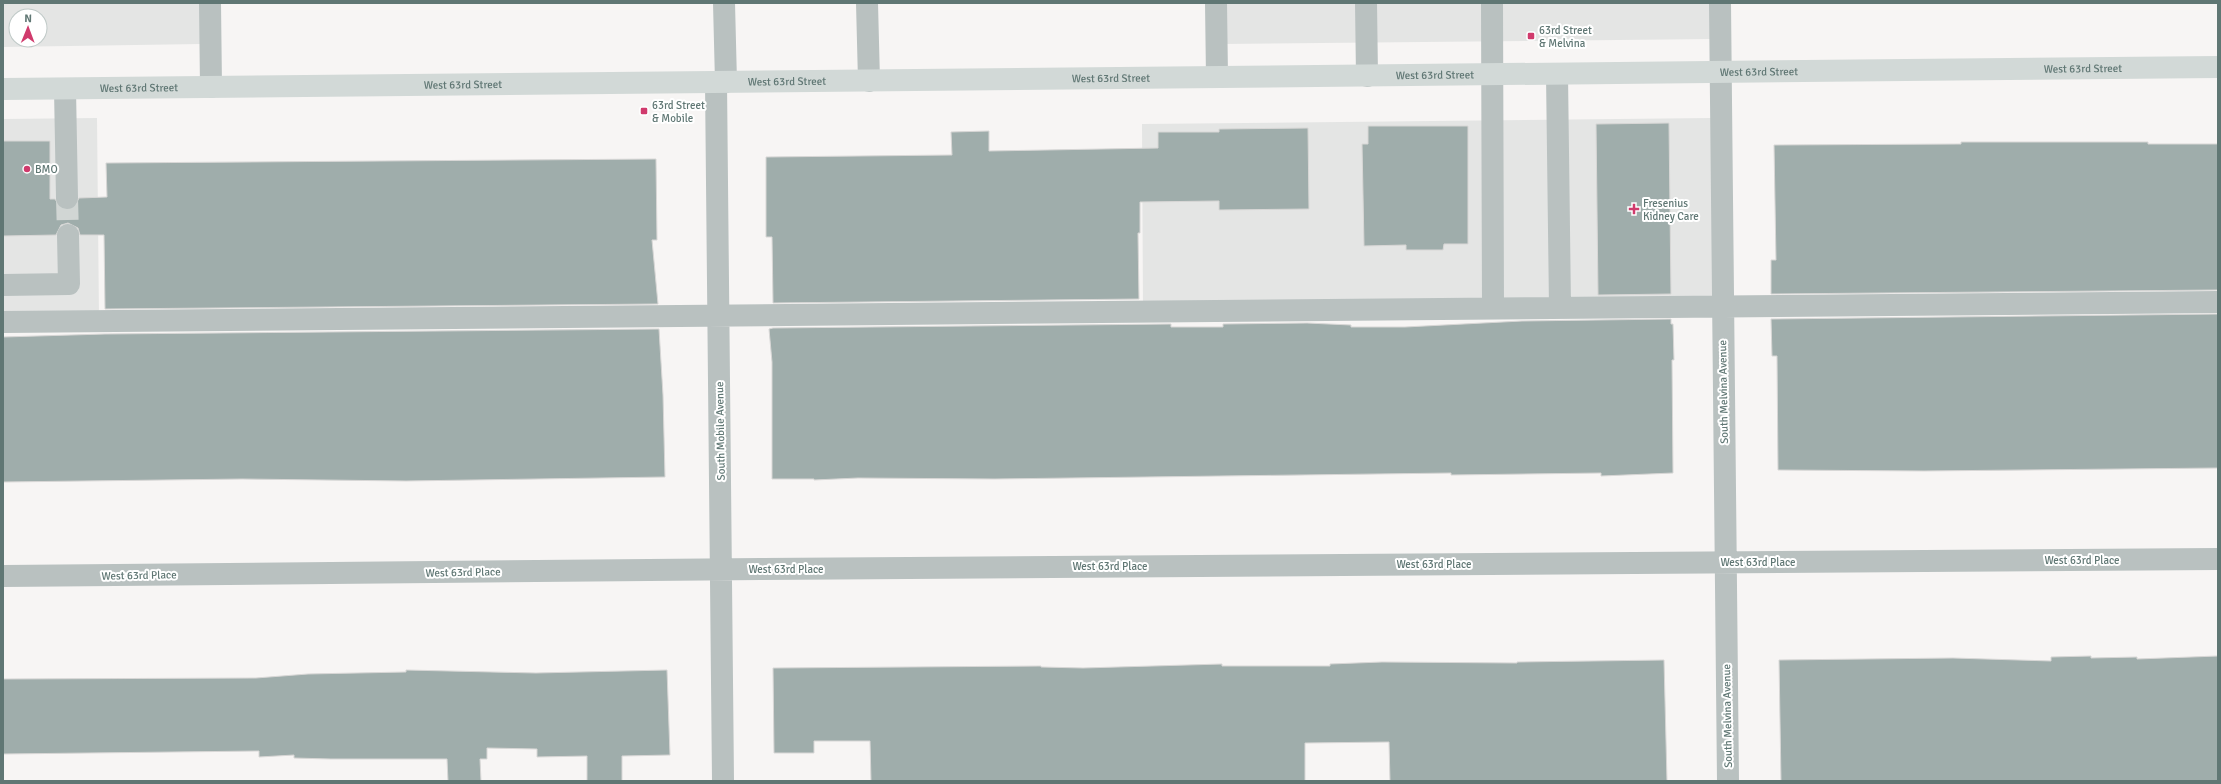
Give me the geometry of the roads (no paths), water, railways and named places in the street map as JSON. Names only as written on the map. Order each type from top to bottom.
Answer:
[{"type":"main road","name":"West 63rd Street","points":[[3,89],[2218,67]]},
{"type":"street","points":[[210,3],[211,87]]},
{"type":"street","name":"South Mobile Avenue","points":[[724,3],[721,82],[718,315],[724,781]]},
{"type":"street","points":[[867,3],[869,81]]},
{"type":"street","points":[[1216,3],[1216,77]]},
{"type":"street","points":[[1366,3],[1367,76]]},
{"type":"street","points":[[1492,3],[1493,308]]},
{"type":"street","name":"South Melvina Avenue","points":[[1720,3],[1728,781]]},
{"type":"street","points":[[1557,74],[1560,307]]},
{"type":"street","points":[[65,89],[67,198]]},
{"type":"street","points":[[3,285],[69,284],[68,235]]},
{"type":"street","points":[[3,322],[2218,302]]},
{"type":"street","name":"West 63rd Place","points":[[3,576],[721,569],[2218,560]]},
{"type":"tunnel","points":[[67,198],[68,235]]},
{"type":"place","name":"63rd Street & Melvina","points":[[1531,36]]},
{"type":"place","name":"63rd Street & Mobile","points":[[644,111]]},
{"type":"place","name":"BMO","points":[[27,169]]},
{"type":"place","name":"Fresenius Kidney Care","points":[[1634,209]]}]
